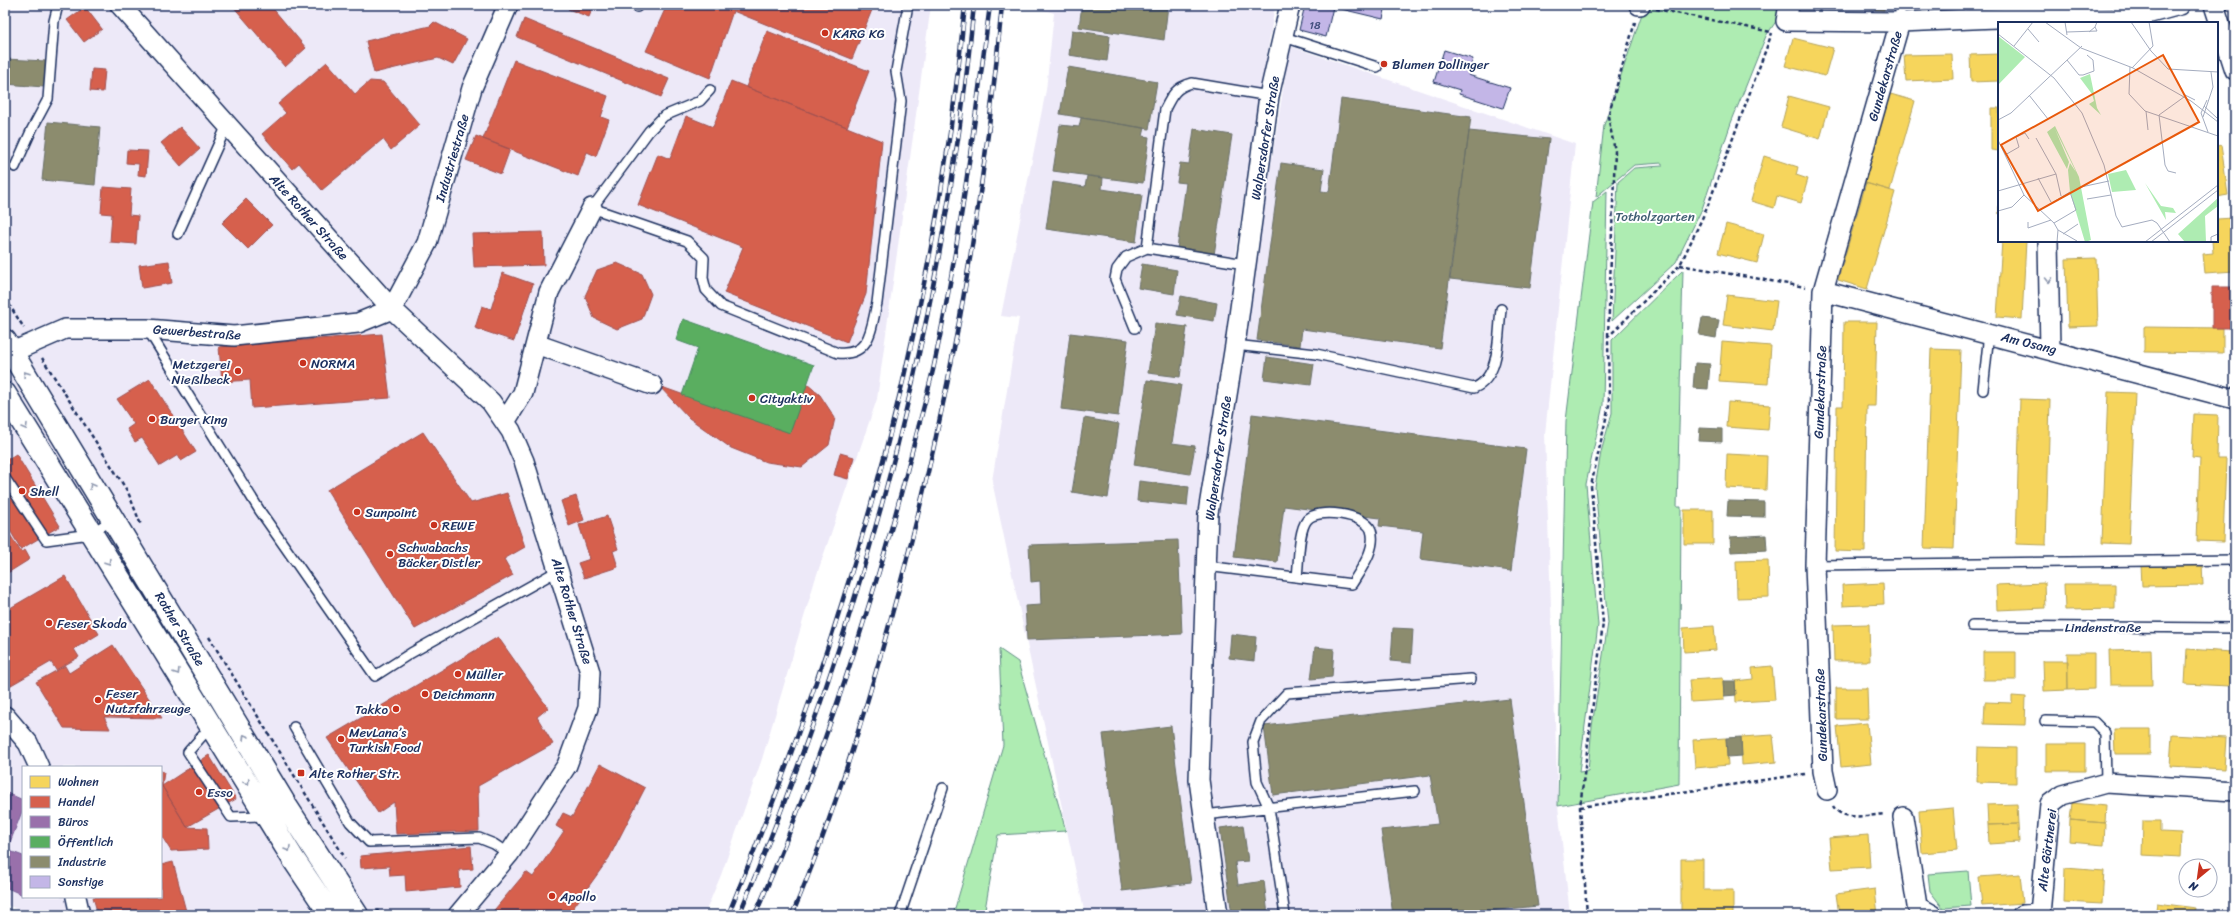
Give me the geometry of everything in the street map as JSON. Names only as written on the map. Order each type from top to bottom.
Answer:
[{"type":"main road","name":"Rother Straße","points":[[7,350],[112,520],[135,554],[277,811],[331,915]]},
{"type":"main road","name":"Rother Straße","points":[[5,394],[90,534],[211,726],[277,811],[367,912]]},
{"type":"street","name":"Alte Rother Straße","points":[[120,5],[392,309],[491,402],[511,431],[524,461],[590,672],[588,708],[567,765],[509,854],[458,915]]},
{"type":"street","name":"Industriestraße","points":[[392,309],[427,243],[472,88],[508,5]]},
{"type":"street","name":"Walpersdorfer Straße","points":[[1218,915],[1199,780],[1208,513],[1235,345],[1269,96],[1284,37],[1290,5]]},
{"type":"street","points":[[1782,19],[1900,14],[2042,19],[2132,18],[2180,5]]},
{"type":"street","points":[[2214,5],[2235,70]]},
{"type":"street","name":"Gundekarstraße","points":[[1823,771],[1815,565],[1823,291],[1900,14]]},
{"type":"street","points":[[505,422],[523,393],[549,292],[592,208]]},
{"type":"street","points":[[2048,242],[2050,349]]},
{"type":"street","name":"Am Osang","points":[[1823,291],[2235,398]]},
{"type":"street","name":"Gewerbestraße","points":[[7,350],[32,343],[65,329],[147,329],[234,336],[358,323],[392,309]]},
{"type":"street","points":[[536,344],[652,385]]},
{"type":"street","points":[[5,716],[28,743],[39,766]]},
{"type":"street","points":[[1823,771],[1826,790]]},
{"type":"street","name":"Alte Gärtnerei","points":[[2031,914],[2050,804],[2062,795],[2106,783],[2235,791]]},
{"type":"street","points":[[1903,817],[1917,906],[1933,915]]},
{"type":"street","points":[[76,898],[80,915]]},
{"type":"lane","points":[[16,167],[32,129],[48,99],[54,21],[58,5]]},
{"type":"lane","points":[[710,90],[700,101],[664,116],[649,131],[592,208],[687,242],[704,258],[703,278],[706,290],[721,306],[838,353],[850,354],[858,351],[866,342],[871,330],[876,303],[901,101],[896,71],[908,5]]},
{"type":"lane","points":[[1284,37],[1377,67]]},
{"type":"lane","points":[[1147,248],[1165,109],[1172,94],[1180,86],[1192,83],[1269,96]]},
{"type":"lane","points":[[178,234],[227,125]]},
{"type":"lane","points":[[1134,328],[1114,279],[1117,269],[1126,257],[1147,248],[1246,264]]},
{"type":"lane","points":[[1235,345],[1316,354],[1474,388],[1484,384],[1492,372],[1501,309]]},
{"type":"lane","points":[[147,329],[260,511],[375,676],[411,653],[559,570]]},
{"type":"lane","points":[[1983,390],[1989,333]]},
{"type":"lane","points":[[5,478],[46,540],[90,534],[112,520]]},
{"type":"lane","points":[[1206,566],[1352,584],[1366,561],[1371,541],[1371,530],[1366,523],[1355,517],[1320,513],[1311,516],[1303,528],[1297,577]]},
{"type":"lane","points":[[1815,565],[2235,560]]},
{"type":"lane","name":"Lindenstraße","points":[[1972,626],[2235,628]]},
{"type":"lane","points":[[1285,915],[1269,808],[1256,782],[1253,742],[1261,721],[1287,693],[1471,679]]},
{"type":"lane","points":[[2045,721],[2094,722],[2105,733],[2106,783]]},
{"type":"lane","points":[[211,726],[188,752],[231,817],[277,811]]},
{"type":"lane","points":[[294,727],[350,822],[369,842],[478,838],[494,844],[509,854]]},
{"type":"lane","points":[[900,915],[944,788]]},
{"type":"lane","points":[[1204,815],[1415,792]]},
{"type":"path","points":[[1587,915],[1580,807],[1603,624],[1591,486],[1608,405],[1608,336],[1615,151],[1608,116],[1639,5],[1782,19],[1707,208],[1680,265],[1608,336]]},
{"type":"path","points":[[1680,265],[1823,291]]},
{"type":"path","points":[[5,298],[32,343],[128,492],[142,527]]},
{"type":"path","points":[[208,635],[348,862]]},
{"type":"path","points":[[1580,807],[1823,771]]},
{"type":"path","points":[[1826,790],[1836,811],[1846,816],[1897,814],[1903,817]]},
{"type":"path","points":[[367,912],[380,915]]},
{"type":"path","points":[[2031,914],[2097,915]]},
{"type":"shaded area","points":[[5,5],[931,5],[877,399],[815,580],[762,759],[721,875],[704,915],[30,915],[5,904]]},
{"type":"shaded area","points":[[1026,5],[1275,5],[1232,273],[1253,277],[1290,46],[1575,144],[1545,434],[1558,806],[1570,915],[1085,915],[992,481],[1019,318],[1001,316],[1046,90],[1054,13]]},
{"type":"green space","name":"Totholzgarten","points":[[1645,5],[1781,5],[1779,17],[1766,36],[1731,123],[1702,209],[1676,262],[1612,321],[1618,182],[1634,168],[1662,166],[1662,163],[1634,165],[1596,197],[1604,125]]},
{"type":"green space","points":[[1607,191],[1603,405],[1586,484],[1598,625],[1579,772],[1588,771],[1592,726],[1608,623],[1595,487],[1601,452],[1612,413],[1612,340],[1683,270],[1677,507],[1681,507],[1679,784],[1558,806],[1566,421],[1593,202]]},
{"type":"green space","points":[[999,649],[1018,662],[1066,831],[998,835],[984,915],[953,915],[1003,745]]},
{"type":"green space","points":[[1968,871],[1971,906],[1943,908],[1930,891],[1928,874]]},
{"type":"building: Wohnen","points":[[1870,5],[1884,5],[1884,10],[1870,9]]},
{"type":"building: Wohnen","points":[[1914,5],[1929,5],[1929,8],[1914,8]]},
{"type":"building: Wohnen","points":[[1793,38],[1833,48],[1825,76],[1785,66]]},
{"type":"building: Wohnen","points":[[1952,54],[1953,79],[1906,81],[1904,55]]},
{"type":"building: Wohnen","points":[[1998,54],[1998,81],[1971,82],[1970,55]]},
{"type":"building: Wohnen","points":[[1887,93],[1915,101],[1890,190],[1861,182]]},
{"type":"building: Wohnen","points":[[1789,96],[1829,107],[1820,139],[1781,127]]},
{"type":"building: Wohnen","points":[[1991,108],[1998,108],[1998,151],[1991,150]]},
{"type":"building: Wohnen","points":[[2221,145],[2228,195],[2218,197],[2218,146]]},
{"type":"building: Wohnen","points":[[1764,156],[1798,167],[1796,175],[1808,179],[1801,203],[1777,196],[1774,208],[1751,201]]},
{"type":"building: Wohnen","points":[[1866,183],[1895,192],[1867,289],[1838,280]]},
{"type":"building: Wohnen","points":[[2233,218],[2235,271],[2205,273],[2203,254],[2213,253],[2212,242],[2218,242],[2218,219]]},
{"type":"building: Wohnen","points":[[1726,224],[1764,234],[1757,263],[1718,253]]},
{"type":"building: Wohnen","points":[[2002,242],[2026,242],[2022,319],[1997,317]]},
{"type":"building: Wohnen","points":[[2096,258],[2098,326],[2068,327],[2066,259]]},
{"type":"building: Wohnen","points":[[1727,295],[1777,301],[1773,331],[1723,325]]},
{"type":"building: Wohnen","points":[[1844,322],[1877,322],[1875,406],[1867,406],[1865,552],[1835,551],[1837,406],[1843,406]]},
{"type":"building: Wohnen","points":[[2144,327],[2223,328],[2223,353],[2144,352]]},
{"type":"building: Wohnen","points":[[1722,342],[1771,346],[1768,384],[1719,381]]},
{"type":"building: Wohnen","points":[[1931,349],[1961,350],[1954,549],[1924,548]]},
{"type":"building: Wohnen","points":[[2108,392],[2135,393],[2129,544],[2102,543]]},
{"type":"building: Wohnen","points":[[2020,399],[2050,400],[2046,545],[2016,544]]},
{"type":"building: Wohnen","points":[[1728,402],[1770,405],[1768,430],[1726,427]]},
{"type":"building: Wohnen","points":[[2194,414],[2218,415],[2217,459],[2226,459],[2223,542],[2197,541],[2200,458],[2192,457]]},
{"type":"building: Wohnen","points":[[1727,454],[1767,456],[1766,490],[1726,488]]},
{"type":"building: Wohnen","points":[[1684,510],[1713,510],[1713,544],[1684,544]]},
{"type":"building: Wohnen","points":[[1768,560],[1769,597],[1737,598],[1736,561]]},
{"type":"building: Wohnen","points":[[2202,563],[2203,585],[2142,586],[2141,564]]},
{"type":"building: Wohnen","points":[[1883,583],[1884,604],[1843,606],[1842,585]]},
{"type":"building: Wohnen","points":[[2044,583],[2045,608],[1997,610],[1996,585]]},
{"type":"building: Wohnen","points":[[2064,584],[2115,584],[2115,609],[2065,610]]},
{"type":"building: Wohnen","points":[[1869,624],[1870,661],[1834,661],[1833,625]]},
{"type":"building: Wohnen","points":[[1714,626],[1716,650],[1684,652],[1683,628]]},
{"type":"building: Wohnen","points":[[2151,649],[2152,685],[2110,685],[2109,650]]},
{"type":"building: Wohnen","points":[[2187,649],[2232,652],[2230,686],[2185,684]]},
{"type":"building: Wohnen","points":[[1983,652],[2016,652],[2016,680],[1983,680]]},
{"type":"building: Wohnen","points":[[2067,653],[2094,653],[2094,689],[2068,690]]},
{"type":"building: Wohnen","points":[[2043,661],[2068,661],[2068,690],[2044,691]]},
{"type":"building: Wohnen","points":[[1772,666],[1775,700],[1736,702],[1735,681],[1753,679],[1752,668]]},
{"type":"building: Wohnen","points":[[1723,678],[1724,700],[1691,702],[1689,680]]},
{"type":"building: Wohnen","points":[[1836,688],[1867,688],[1868,719],[1836,719]]},
{"type":"building: Wohnen","points":[[2012,696],[2026,697],[2025,725],[1984,724],[1985,702],[2012,703]]},
{"type":"building: Wohnen","points":[[1867,723],[1871,764],[1841,767],[1837,726]]},
{"type":"building: Wohnen","points":[[2114,729],[2150,729],[2150,754],[2115,754]]},
{"type":"building: Wohnen","points":[[1773,735],[1776,762],[1742,765],[1741,737]]},
{"type":"building: Wohnen","points":[[2172,735],[2226,738],[2224,769],[2170,766]]},
{"type":"building: Wohnen","points":[[1726,738],[1728,765],[1695,768],[1693,740]]},
{"type":"building: Wohnen","points":[[2046,744],[2085,744],[2085,771],[2046,771]]},
{"type":"building: Wohnen","points":[[1978,747],[2016,748],[2016,783],[1977,782]]},
{"type":"building: Wohnen","points":[[2072,803],[2106,806],[2105,823],[2070,820]]},
{"type":"building: Wohnen","points":[[2017,804],[2018,824],[1988,825],[1987,805]]},
{"type":"building: Wohnen","points":[[1953,808],[1957,850],[1922,853],[1919,811]]},
{"type":"building: Wohnen","points":[[2070,820],[2105,823],[2104,845],[2069,842]]},
{"type":"building: Wohnen","points":[[2143,821],[2160,821],[2160,832],[2182,833],[2181,857],[2142,855]]},
{"type":"building: Wohnen","points":[[2018,824],[2019,842],[1989,844],[1988,825]]},
{"type":"building: Wohnen","points":[[1868,835],[1870,867],[1832,869],[1829,838]]},
{"type":"building: Wohnen","points":[[1681,859],[1703,859],[1703,890],[1733,890],[1733,915],[1681,915]]},
{"type":"building: Wohnen","points":[[2065,868],[2104,871],[2102,904],[2064,902]]},
{"type":"building: Wohnen","points":[[2020,874],[2023,903],[1982,906],[1979,877]]},
{"type":"building: Wohnen","points":[[1875,889],[1878,915],[1839,915],[1836,894]]},
{"type":"building: Wohnen","points":[[2157,903],[2196,908],[2195,915],[2155,915]]},
{"type":"building: Handel","points":[[232,5],[270,5],[306,48],[285,67]]},
{"type":"building: Handel","points":[[570,5],[594,5],[589,17],[568,9]]},
{"type":"building: Handel","name":"KARG KG","points":[[667,5],[874,5],[852,59],[733,11],[710,78],[646,51]]},
{"type":"building: Handel","points":[[85,7],[102,29],[84,42],[67,20]]},
{"type":"building: Handel","points":[[524,19],[669,79],[661,97],[517,37]]},
{"type":"building: Handel","points":[[434,22],[467,39],[453,65],[438,58],[374,73],[366,41],[430,26]]},
{"type":"building: Handel","name":"KARG KG","points":[[767,31],[869,71],[847,127],[746,87]]},
{"type":"building: Handel","points":[[514,60],[608,96],[601,117],[609,120],[596,156],[587,152],[578,176],[483,139]]},
{"type":"building: Handel","points":[[327,62],[355,94],[370,81],[383,82],[420,125],[391,150],[383,139],[322,190],[299,163],[292,169],[262,134],[286,113],[278,104]]},
{"type":"building: Handel","points":[[92,69],[105,70],[103,92],[90,91]]},
{"type":"building: Handel","points":[[731,81],[882,141],[866,294],[847,342],[724,293],[743,247],[638,205],[658,154],[670,159],[686,116],[713,127]]},
{"type":"building: Handel","points":[[180,127],[200,149],[181,166],[161,143]]},
{"type":"building: Handel","points":[[476,136],[510,149],[501,174],[466,160]]},
{"type":"building: Handel","points":[[127,150],[148,151],[146,176],[138,175],[139,164],[126,163]]},
{"type":"building: Handel","points":[[103,187],[131,189],[129,215],[138,216],[136,244],[110,242],[112,214],[101,213]]},
{"type":"building: Handel","points":[[246,199],[272,225],[248,249],[222,223]]},
{"type":"building: Handel","points":[[543,232],[544,265],[474,267],[472,234]]},
{"type":"building: Handel","points":[[169,261],[172,283],[142,288],[139,265]]},
{"type":"building: Handel","points":[[617,263],[642,274],[651,294],[642,319],[617,329],[594,318],[585,296],[597,270]]},
{"type":"building: Handel","points":[[502,273],[533,284],[514,341],[475,328],[482,306],[491,309]]},
{"type":"building: Handel","points":[[2212,287],[2235,287],[2235,328],[2212,328]]},
{"type":"building: Handel","name":"NORMA","points":[[382,334],[390,398],[252,408],[250,380],[222,382],[219,347]]},
{"type":"building: Handel","points":[[150,379],[196,452],[181,461],[178,455],[160,466],[142,438],[135,442],[127,429],[134,424],[117,399]]},
{"type":"building: Handel","points":[[807,384],[820,395],[835,418],[829,445],[802,467],[766,462],[731,448],[689,418],[659,386],[790,433]]},
{"type":"building: Handel","name":"REWE","points":[[423,432],[471,503],[507,493],[525,547],[504,559],[513,575],[415,629],[327,490]]},
{"type":"building: Handel","points":[[840,453],[854,457],[848,479],[834,475]]},
{"type":"building: Handel","name":"Shell","points":[[16,454],[60,526],[21,549],[5,522],[5,461]]},
{"type":"building: Handel","points":[[576,496],[584,520],[569,526],[561,501]]},
{"type":"building: Handel","points":[[607,516],[618,549],[613,551],[618,567],[584,578],[578,563],[590,559],[579,525]]},
{"type":"building: Handel","points":[[5,527],[21,552],[25,550],[30,559],[6,574]]},
{"type":"building: Handel","name":"Feser Skoda","points":[[65,576],[99,634],[74,649],[79,657],[56,670],[51,662],[6,688],[5,611]]},
{"type":"building: Handel","points":[[498,637],[548,708],[537,717],[553,744],[478,786],[479,831],[396,834],[394,802],[378,813],[327,738]]},
{"type":"building: Handel","name":"Feser Nutzfahrzeuge","points":[[113,645],[162,718],[104,717],[110,729],[64,728],[36,682],[65,666],[69,673]]},
{"type":"building: Handel","name":"Esso","points":[[209,755],[236,799],[187,827],[162,786]]},
{"type":"building: Handel","points":[[600,764],[645,788],[609,858],[571,911],[567,915],[490,915],[526,872],[533,877],[564,831],[556,826],[563,813],[572,817]]},
{"type":"building: Handel","points":[[162,771],[164,772],[162,786]]},
{"type":"building: Handel","points":[[162,786],[187,827],[207,828],[208,849],[171,851],[162,837]]},
{"type":"building: Handel","points":[[471,846],[473,869],[459,870],[460,887],[406,892],[405,875],[390,876],[389,866],[361,868],[360,856]]},
{"type":"building: Handel","points":[[173,862],[187,915],[111,915],[110,911],[98,915],[93,898],[162,898],[162,865]]},
{"type":"building: Büros","points":[[5,792],[22,800],[22,812],[7,850],[22,856],[22,895],[5,887]]},
{"type":"building: Öffentlich","points":[[683,319],[814,365],[790,433],[682,395],[698,348],[676,340]]},
{"type":"building: Industrie","points":[[1082,5],[1168,5],[1164,40],[1079,27]]},
{"type":"building: Industrie","points":[[1072,30],[1110,36],[1107,61],[1069,55]]},
{"type":"building: Industrie","points":[[5,59],[46,61],[44,87],[5,84]]},
{"type":"building: Industrie","points":[[1068,67],[1157,82],[1149,129],[1060,114]]},
{"type":"building: Industrie","points":[[1341,99],[1471,117],[1440,348],[1302,329],[1300,346],[1257,340],[1281,163],[1324,169],[1321,191],[1329,192]]},
{"type":"building: Industrie","points":[[1081,118],[1145,128],[1143,136],[1149,137],[1143,183],[1053,171],[1060,125],[1079,127]]},
{"type":"building: Industrie","points":[[48,122],[100,127],[95,185],[42,180]]},
{"type":"building: Industrie","points":[[1194,129],[1232,135],[1214,255],[1177,249],[1186,183],[1177,182],[1180,163],[1189,164]]},
{"type":"building: Industrie","points":[[1469,131],[1549,139],[1530,288],[1450,279]]},
{"type":"building: Industrie","points":[[1087,176],[1103,178],[1102,189],[1142,195],[1136,242],[1046,229],[1053,182],[1085,187]]},
{"type":"building: Industrie","points":[[1142,264],[1177,270],[1174,294],[1138,288]]},
{"type":"building: Industrie","points":[[1181,296],[1217,303],[1214,321],[1177,315]]},
{"type":"building: Industrie","points":[[1702,318],[1719,320],[1716,338],[1699,335]]},
{"type":"building: Industrie","points":[[1155,323],[1187,327],[1180,377],[1148,373]]},
{"type":"building: Industrie","points":[[1070,333],[1128,340],[1118,416],[1061,409]]},
{"type":"building: Industrie","points":[[1267,357],[1314,364],[1311,385],[1264,379]]},
{"type":"building: Industrie","points":[[1695,363],[1710,364],[1708,389],[1693,388]]},
{"type":"building: Industrie","points":[[1147,380],[1181,385],[1172,443],[1195,446],[1190,474],[1134,465]]},
{"type":"building: Industrie","points":[[1252,414],[1526,449],[1511,571],[1420,559],[1423,531],[1379,526],[1380,518],[1284,506],[1277,562],[1234,557]]},
{"type":"building: Industrie","points":[[1084,418],[1119,424],[1108,498],[1072,492]]},
{"type":"building: Industrie","points":[[1700,428],[1722,429],[1722,442],[1699,441]]},
{"type":"building: Industrie","points":[[1139,481],[1189,487],[1187,506],[1137,501]]},
{"type":"building: Industrie","points":[[1728,501],[1764,502],[1764,517],[1727,516]]},
{"type":"building: Industrie","points":[[1766,535],[1767,550],[1731,552],[1730,537]]},
{"type":"building: Industrie","points":[[1178,540],[1182,634],[1027,640],[1025,606],[1041,605],[1040,581],[1031,582],[1029,545]]},
{"type":"building: Industrie","points":[[1393,628],[1413,629],[1411,663],[1391,661]]},
{"type":"building: Industrie","points":[[1231,634],[1256,637],[1254,661],[1229,658]]},
{"type":"building: Industrie","points":[[1315,647],[1334,649],[1332,677],[1311,679]]},
{"type":"building: Industrie","points":[[1723,681],[1735,681],[1736,695],[1724,696]]},
{"type":"building: Industrie","points":[[1510,699],[1538,906],[1447,915],[1393,915],[1381,830],[1438,824],[1430,775],[1273,795],[1264,726]]},
{"type":"building: Industrie","points":[[1171,726],[1191,883],[1122,891],[1103,734]]},
{"type":"building: Industrie","points":[[1741,737],[1742,756],[1727,757],[1726,738]]},
{"type":"building: Industrie","points":[[1243,825],[1248,861],[1235,862],[1238,885],[1264,881],[1268,915],[1232,915],[1220,828]]},
{"type":"building: Sonstige","points":[[1305,5],[1386,5],[1383,19],[1333,7],[1326,37],[1299,30]]},
{"type":"building: Sonstige","points":[[1444,50],[1473,59],[1468,75],[1510,88],[1503,108],[1459,94],[1460,90],[1434,82]]},
{"type":"railway","points":[[728,915],[772,805],[812,694],[849,582],[881,469],[909,355],[933,239],[951,123],[965,5]]},
{"type":"railway","points":[[739,915],[783,805],[823,694],[859,582],[891,469],[919,354],[942,239],[960,122],[974,5]]},
{"type":"railway","points":[[755,915],[800,806],[840,696],[892,528],[927,395],[951,280],[972,142],[990,5]]},
{"type":"railway","points":[[792,915],[807,880],[857,735],[889,625],[928,472],[960,318],[973,240],[994,84],[1002,5]]},
{"type":"place","name":"KARG KG","points":[[825,33]]},
{"type":"place","name":"Blumen Dollinger","points":[[1384,64]]},
{"type":"place","name":"NORMA","points":[[303,363]]},
{"type":"place","name":"Metzgerei Nießlbeck","points":[[238,371]]},
{"type":"place","name":"Cityaktiv","points":[[752,398]]},
{"type":"place","name":"Burger King","points":[[152,419]]},
{"type":"place","name":"Shell","points":[[22,491]]},
{"type":"place","name":"Sunpoint","points":[[357,512]]},
{"type":"place","name":"REWE","points":[[434,525]]},
{"type":"place","name":"Schwabachs Bäcker Distler","points":[[390,554]]},
{"type":"place","name":"Feser Skoda","points":[[49,623]]},
{"type":"place","name":"Müller","points":[[458,674]]},
{"type":"place","name":"Deichmann","points":[[425,694]]},
{"type":"place","name":"Feser Nutzfahrzeuge","points":[[98,700]]},
{"type":"place","name":"Takko","points":[[396,709]]},
{"type":"place","name":"MevLana’s Turkish Food","points":[[341,739]]},
{"type":"place","name":"Alte Rother Str.","points":[[301,773]]},
{"type":"place","name":"Esso","points":[[199,792]]},
{"type":"place","name":"Apollo","points":[[552,896]]}]
